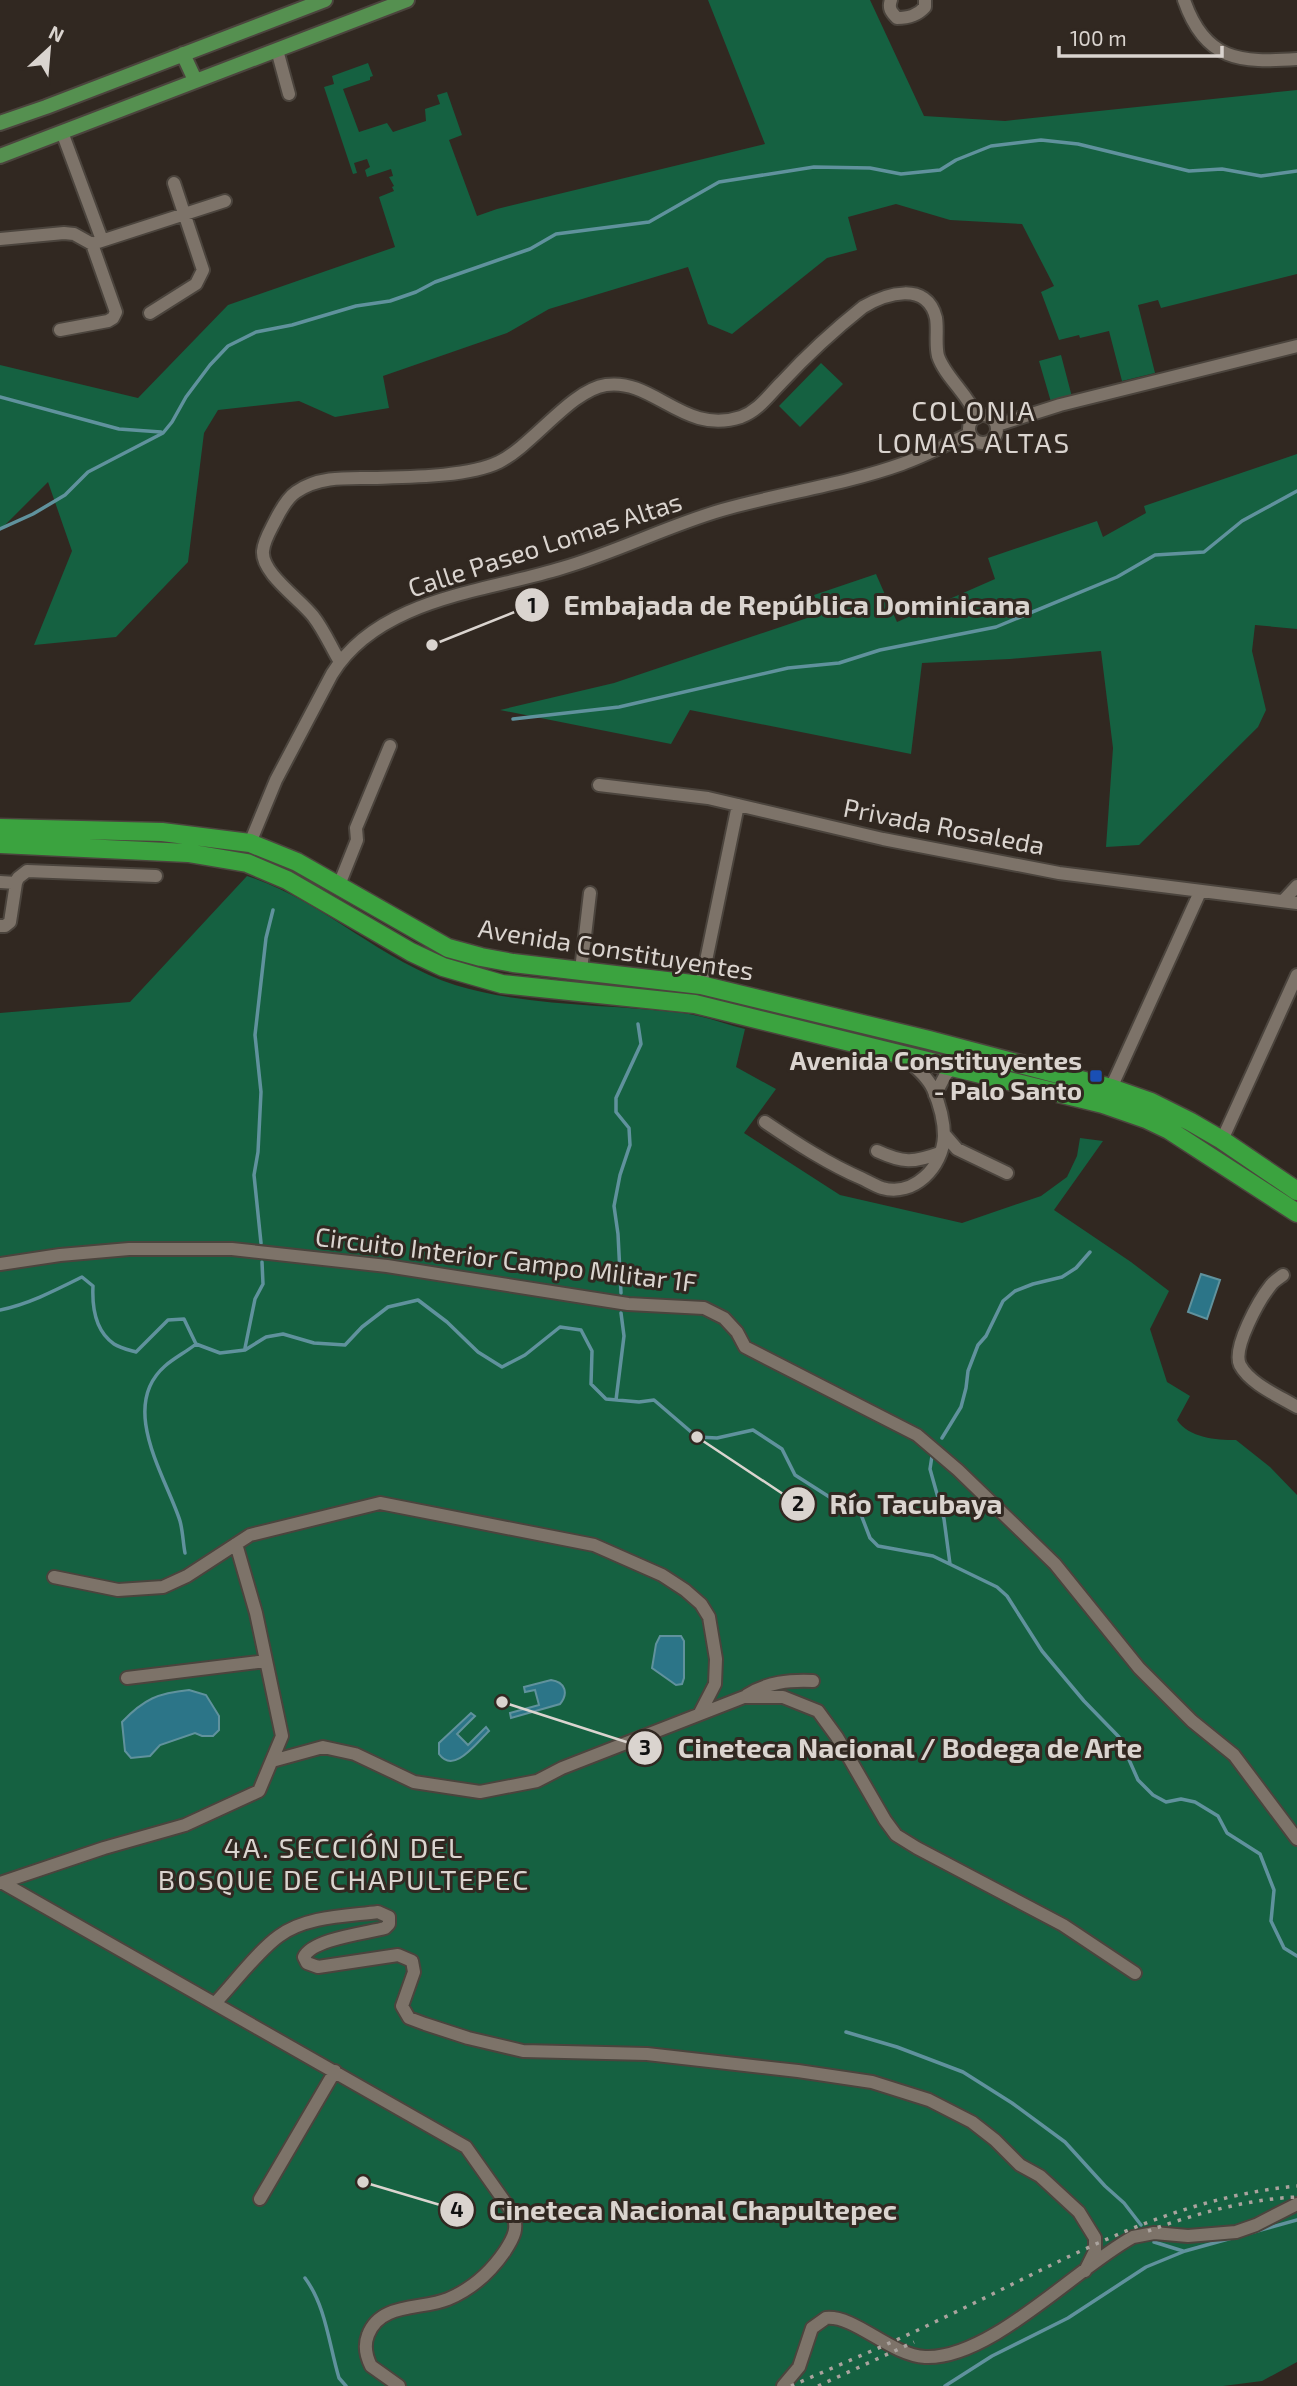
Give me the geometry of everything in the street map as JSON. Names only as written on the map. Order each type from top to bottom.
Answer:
[{"type":"highway","name":"Avenida Constituyentes","points":[[0,828],[162,832],[250,843],[296,862],[448,948],[513,963],[701,985],[1111,1088],[1161,1107],[1222,1140],[1297,1191]]},
{"type":"highway","name":"Avenida Constituyentes","points":[[0,844],[156,850],[225,858],[269,871],[411,952],[443,967],[474,977],[502,984],[695,1004],[1072,1095],[1146,1119],[1193,1144],[1297,1213]]},
{"type":"main road","points":[[0,123],[325,0]]},
{"type":"main road","points":[[0,156],[400,1]]},
{"type":"main road","points":[[183,54],[195,80]]},
{"type":"street","points":[[891,0],[889,5],[897,18],[919,13],[925,7],[925,0]]},
{"type":"street","points":[[1184,0],[1192,23],[1203,38],[1226,53],[1247,60],[1297,59]]},
{"type":"street","points":[[277,50],[289,93]]},
{"type":"street","points":[[60,330],[108,321],[116,312],[62,132]]},
{"type":"street","points":[[150,313],[196,284],[201,278],[202,262],[174,183]]},
{"type":"street","points":[[0,239],[64,233],[97,242],[225,201]]},
{"type":"street","points":[[340,662],[312,615],[273,575],[265,565],[262,553],[265,540],[279,513],[294,493],[312,483],[339,478],[438,475],[489,465],[517,451],[581,396],[609,384],[644,392],[705,421],[724,422],[745,416],[766,401],[780,384],[863,307],[877,299],[902,292],[913,293],[930,306],[937,328],[938,356],[946,371],[972,404],[977,416]]},
{"type":"street","points":[[996,425],[1060,405],[1297,346]]},
{"type":"street","points":[[977,416],[988,416],[996,425],[996,436],[988,443],[977,442],[970,434],[969,426],[977,416]]},
{"type":"street","name":"Calle Paseo Lomas Altas","points":[[250,843],[276,780],[340,662],[370,633],[416,609],[616,551],[656,533],[720,511],[904,464],[970,434]]},
{"type":"street","points":[[339,885],[357,840],[356,828],[390,746]]},
{"type":"street","name":"Privada Rosaleda","points":[[599,785],[708,798],[883,839],[1059,873],[1297,903]]},
{"type":"street","points":[[701,985],[738,805]]},
{"type":"street","points":[[0,926],[5,926],[11,920],[16,883],[27,871],[156,876]]},
{"type":"street","points":[[0,882],[16,883]]},
{"type":"street","points":[[1283,901],[1297,886]]},
{"type":"street","points":[[1111,1088],[1200,892]]},
{"type":"street","points":[[581,970],[590,893]]},
{"type":"street","points":[[1222,1140],[1297,975]]},
{"type":"street","points":[[765,1122],[846,1172],[882,1188],[897,1190],[911,1187],[932,1169],[940,1153],[944,1134],[935,1095],[926,1078],[901,1054]]},
{"type":"street","points":[[935,1095],[946,1074],[954,1067]]},
{"type":"street","points":[[944,1134],[957,1149],[1007,1173]]},
{"type":"street","points":[[877,1151],[896,1160],[910,1162],[940,1153]]},
{"type":"street","name":"Circuito Interior Campo Militar 1F","points":[[0,1264],[129,1249],[232,1249],[387,1266],[628,1304],[704,1308],[724,1318],[745,1346],[762,1357],[917,1436],[958,1469],[1055,1564],[1139,1668],[1192,1721],[1234,1755],[1297,1839]]},
{"type":"street","points":[[1283,1275],[1271,1284],[1248,1325],[1238,1351],[1240,1364],[1250,1377],[1297,1407]]},
{"type":"street","points":[[54,1577],[118,1590],[163,1587],[187,1576],[250,1535],[380,1503],[594,1545],[663,1575],[701,1604],[709,1617],[716,1659],[715,1684],[701,1713]]},
{"type":"street","points":[[1,1883],[104,1848],[185,1825],[258,1791],[282,1736],[257,1613],[236,1544]]},
{"type":"street","points":[[127,1678],[266,1661]]},
{"type":"street","points":[[271,1761],[323,1747],[355,1754],[414,1782],[480,1792],[537,1781],[562,1768],[744,1697],[763,1685],[793,1680],[813,1681]]},
{"type":"street","points":[[744,1697],[783,1697],[818,1711],[837,1737],[896,1835],[1063,1925],[1135,1973]]},
{"type":"street","points":[[1,1883],[466,2147],[512,2212],[516,2224],[512,2241],[497,2262],[466,2291],[444,2300],[390,2312],[372,2326],[366,2346],[371,2366],[399,2386]]},
{"type":"street","points":[[216,2003],[279,1936],[301,1925],[324,1920],[378,1912],[385,1914],[389,1917],[389,1924],[385,1928],[319,1944],[307,1952],[304,1957],[307,1963],[318,1967],[398,1955],[412,1961],[414,1972],[402,2006],[409,2018],[468,2038],[523,2051],[647,2054],[798,2071],[872,2082],[929,2100],[972,2122],[1020,2165],[1040,2176],[1079,2212],[1095,2238],[1096,2251],[1085,2271]]},
{"type":"street","points":[[260,2199],[335,2071]]},
{"type":"street","points":[[783,2386],[799,2367],[812,2328],[826,2318],[844,2320],[902,2352],[917,2356],[937,2356],[975,2344],[1002,2329],[1106,2255],[1140,2235],[1154,2233],[1188,2236],[1236,2232],[1297,2204]]},
{"type":"green space","points":[[708,0],[870,0],[924,116],[1005,121],[1297,90],[1297,274],[1161,308],[1158,300],[1138,305],[1155,373],[1122,381],[1109,331],[1059,340],[1041,292],[1054,286],[1022,224],[950,220],[896,204],[848,217],[857,250],[827,258],[732,334],[708,324],[688,267],[549,309],[507,333],[383,376],[389,408],[335,417],[299,401],[218,410],[204,433],[188,562],[116,637],[34,645],[72,551],[48,482],[0,530],[0,365],[138,398],[228,305],[395,247],[379,197],[394,191],[389,177],[393,176],[391,169],[367,177],[365,170],[370,167],[367,159],[354,163],[357,173],[353,174],[324,87],[334,84],[332,76],[368,63],[373,76],[370,80],[343,89],[359,132],[387,123],[393,132],[426,121],[425,109],[440,104],[437,95],[447,92],[462,135],[449,140],[477,216],[765,144]]},
{"type":"green space","points":[[1061,355],[1072,397],[1051,402],[1039,361]]},
{"type":"green space","points":[[821,363],[843,384],[800,427],[779,406]]},
{"type":"green space","points":[[1297,454],[1297,629],[1255,625],[1252,651],[1266,710],[1258,727],[1139,845],[1106,847],[1113,748],[1101,651],[922,663],[911,754],[690,710],[671,744],[500,710],[614,683],[822,613],[814,595],[876,574],[897,622],[995,579],[988,558],[1097,521],[1103,537],[1146,513],[1144,506]]},
{"type":"green space","points":[[247,876],[301,900],[401,961],[455,985],[539,1001],[683,1013],[745,1029],[736,1067],[776,1089],[744,1133],[840,1195],[962,1223],[1041,1196],[1067,1177],[1077,1156],[1080,1138],[1103,1141],[1054,1210],[1169,1291],[1150,1329],[1167,1382],[1190,1396],[1177,1420],[1182,1426],[1196,1434],[1236,1440],[1270,1467],[1297,1495],[1297,2362],[1262,2381],[1223,2386],[0,2386],[0,1013],[130,1002]]},
{"type":"water","points":[[1201,1274],[1220,1280],[1207,1319],[1188,1312]]},
{"type":"water","points":[[660,1636],[681,1636],[684,1641],[682,1684],[676,1685],[652,1668]]},
{"type":"water","points":[[551,1680],[560,1683],[564,1689],[560,1704],[511,1718],[510,1713],[539,1705],[535,1690],[525,1692],[524,1687]]},
{"type":"water","points":[[189,1690],[206,1695],[219,1716],[219,1730],[213,1736],[195,1733],[160,1745],[150,1756],[131,1758],[125,1751],[122,1722],[152,1698]]},
{"type":"water","points":[[471,1713],[475,1716],[457,1734],[468,1745],[486,1727],[489,1731],[465,1755],[451,1761],[445,1760],[439,1754],[439,1743]]},
{"type":"waterway","points":[[0,529],[65,495],[88,472],[163,433],[210,365],[228,346],[256,332],[292,325],[356,306],[390,301],[435,282],[530,249],[556,234],[649,222],[719,182],[814,167],[870,168],[901,174],[940,170],[956,160],[991,146],[1041,140],[1078,144],[1189,171],[1222,169],[1261,176],[1297,171]]},
{"type":"waterway","points":[[0,397],[119,429],[161,432]]},
{"type":"waterway","points":[[513,719],[619,707],[788,668],[839,663],[880,650],[996,627],[1117,577],[1155,555],[1204,552],[1242,521],[1297,491]]},
{"type":"waterway","points":[[261,1243],[254,1175],[261,1092],[255,1035],[266,938],[273,910]]},
{"type":"waterway","points":[[621,1293],[614,1206],[630,1145],[629,1128],[616,1112],[616,1098],[641,1044],[638,1024]]},
{"type":"waterway","points":[[942,1438],[961,1407],[968,1371],[978,1345],[986,1336],[1003,1301],[1015,1291],[1062,1277],[1076,1268],[1090,1252]]},
{"type":"waterway","points":[[245,1348],[255,1299],[263,1284],[262,1262]]},
{"type":"waterway","points":[[0,1310],[52,1292],[82,1277],[93,1286],[94,1310],[99,1325],[108,1339],[116,1345],[136,1352],[168,1320],[184,1319],[196,1344],[220,1353],[245,1350],[266,1337],[283,1334],[314,1343],[345,1345],[362,1327],[388,1307],[418,1300],[447,1322],[478,1352],[502,1367],[525,1355],[560,1327],[581,1330],[592,1351],[591,1384],[606,1399],[639,1402],[654,1400],[697,1437],[717,1438],[753,1430],[782,1449],[795,1475],[831,1498],[860,1512],[870,1538],[878,1546],[933,1556],[997,1587],[1007,1596],[1042,1651],[1119,1737],[1138,1780],[1153,1795],[1166,1802],[1181,1799],[1195,1802],[1218,1816],[1227,1833],[1260,1854],[1274,1890],[1271,1921],[1284,1948],[1297,1956]]},
{"type":"waterway","points":[[616,1400],[624,1336],[621,1313]]},
{"type":"waterway","points":[[185,1553],[180,1521],[150,1442],[145,1421],[146,1401],[152,1383],[165,1366],[196,1344]]},
{"type":"waterway","points":[[932,1456],[930,1469],[944,1519],[950,1564]]},
{"type":"waterway","points":[[846,2032],[897,2047],[963,2072],[1012,2103],[1065,2142],[1124,2203],[1141,2225]]},
{"type":"waterway","points":[[945,2386],[992,2356],[1068,2318],[1146,2267],[1185,2251],[1297,2220]]},
{"type":"waterway","points":[[1154,2242],[1183,2251]]},
{"type":"waterway","points":[[305,2278],[318,2301],[339,2378],[346,2386]]},
{"type":"railway","points":[[791,2386],[923,2328],[1113,2236],[1202,2204],[1248,2193],[1297,2186]]},
{"type":"railway","points":[[1148,2231],[1221,2208],[1297,2197]]},
{"type":"railway","points":[[818,2386],[914,2342]]},
{"type":"place","name":"Embajada de República Dominicana","points":[[432,645]]},
{"type":"place","name":"Avenida Constituyentes - Palo Santo","points":[[1096,1076]]},
{"type":"place","name":"Río Tacubaya","points":[[697,1437]]},
{"type":"place","name":"Cineteca Nacional / Bodega de Arte","points":[[502,1702]]},
{"type":"place","name":"Cineteca Nacional Chapultepec","points":[[363,2182]]},
{"type":"district","name":"COLONIA LOMAS ALTAS","points":[[974,427]]},
{"type":"district","name":"4A. SECCIÓN DEL BOSQUE DE CHAPULTEPEC","points":[[344,1864]]}]
